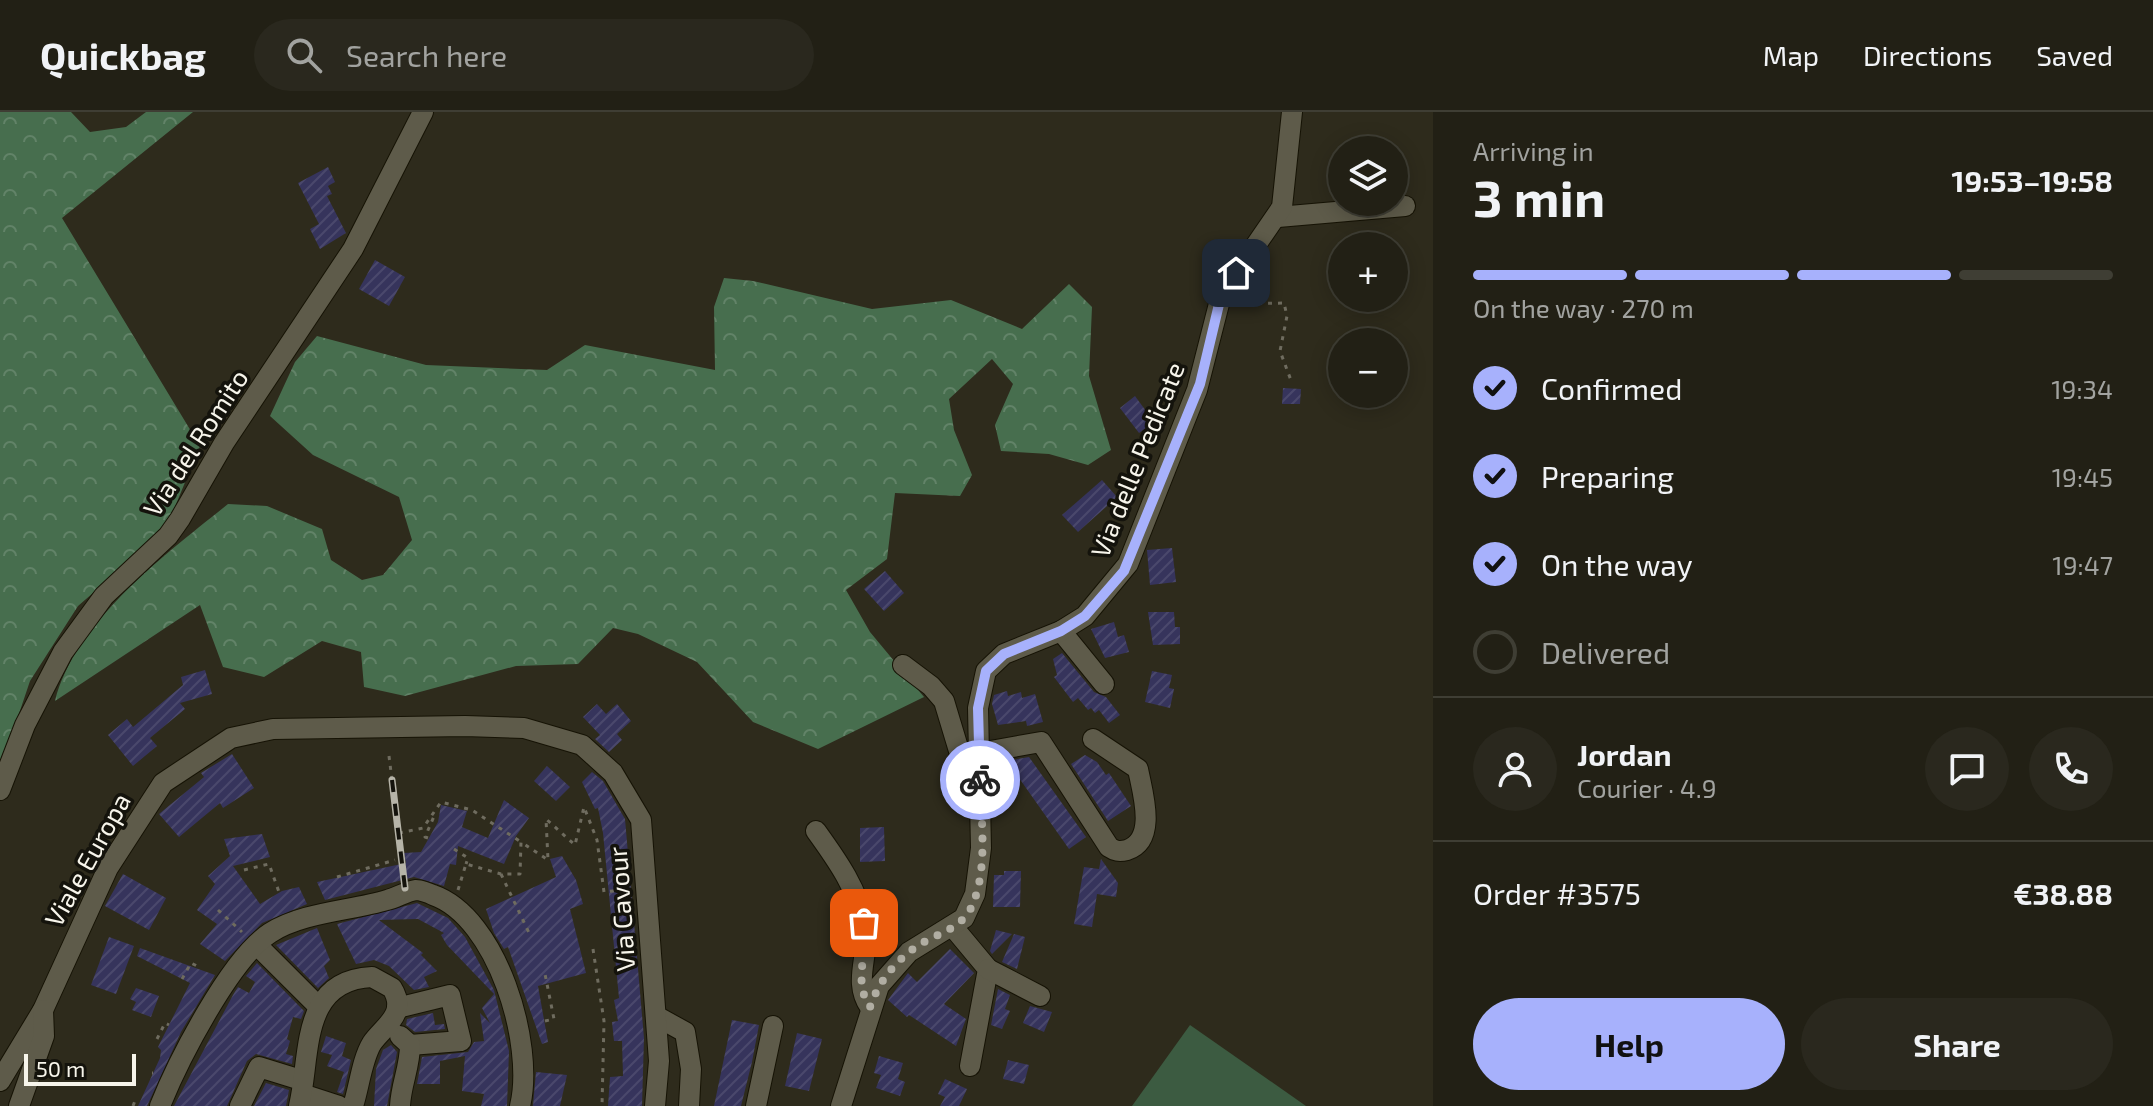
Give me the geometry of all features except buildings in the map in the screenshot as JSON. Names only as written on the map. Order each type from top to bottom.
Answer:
[{"type":"street","name":"Via del Romito","points":[[0,790],[25,725],[63,652],[104,596],[168,536],[180,519],[224,443],[358,240],[423,112]]},
{"type":"street","name":"Via delle Pedicate","points":[[841,1106],[870,1007],[881,982],[904,956],[953,927],[968,912],[975,894],[981,824],[979,701],[988,667],[1004,654],[1061,631],[1092,610],[1119,578],[1135,550],[1200,384],[1218,304],[1227,285],[1278,217],[1286,193],[1292,112]]},
{"type":"street","points":[[1278,217],[1328,213]]},
{"type":"street","points":[[1061,631],[1104,684]]},
{"type":"street","points":[[903,665],[931,686],[944,701],[981,824]]},
{"type":"street","name":"Viale Europa","points":[[0,1081],[43,1010],[108,868],[139,816],[163,783],[212,748],[231,738],[273,729],[374,725],[524,728],[567,738]]},
{"type":"street","name":"Via Cavour","points":[[567,738],[582,745],[613,773],[641,820],[659,1061],[655,1106]]},
{"type":"street","points":[[979,753],[1041,742],[1109,847],[1114,851],[1127,850],[1139,842],[1145,825],[1138,769],[1093,739]]},
{"type":"street","points":[[816,831],[843,871],[863,915],[866,946],[860,985],[870,1007]]},
{"type":"street","points":[[160,1106],[194,1036],[248,952],[270,933],[298,922],[416,890],[452,904],[473,920],[506,984]]},
{"type":"street","points":[[457,893],[479,909],[506,984],[524,1061],[520,1106]]},
{"type":"street","points":[[953,927],[988,969],[1040,996]]},
{"type":"street","points":[[257,945],[318,1006]]},
{"type":"street","points":[[970,1066],[988,969]]},
{"type":"street","points":[[301,1093],[311,1026],[318,1006],[342,987],[372,977],[392,988],[392,1018],[410,1045],[410,1063],[401,1085],[400,1106]]},
{"type":"street","points":[[353,1106],[372,1044],[392,1018],[450,995],[461,1041],[410,1045]]},
{"type":"street","points":[[19,1106],[44,1036],[43,1010]]},
{"type":"street","points":[[656,1016],[685,1032],[691,1069],[689,1106]]},
{"type":"street","points":[[756,1106],[773,1026]]},
{"type":"street","points":[[240,1106],[259,1067],[301,1093],[339,1106]]},
{"type":"path","points":[[1218,304],[1284,303],[1287,316],[1280,351],[1292,383]]},
{"type":"path","points":[[389,756],[392,780]]},
{"type":"path","points":[[399,833],[423,828],[441,802],[472,810],[548,860],[546,819],[575,845],[584,807],[597,840],[604,892],[645,887]]},
{"type":"path","points":[[428,838],[425,837],[433,824],[435,811]]},
{"type":"path","points":[[466,864],[501,874],[520,874],[521,842]]},
{"type":"path","points":[[454,849],[468,858],[457,893]]},
{"type":"path","points":[[337,877],[395,860]]},
{"type":"path","points":[[244,870],[269,864],[279,892]]},
{"type":"path","points":[[501,874],[531,937]]},
{"type":"path","points":[[218,910],[257,945]]},
{"type":"path","points":[[593,949],[604,1021],[602,1106]]},
{"type":"path","points":[[182,979],[191,963],[199,967]]},
{"type":"path","points":[[545,974],[554,1019],[545,1021]]},
{"type":"path","points":[[157,1039],[165,1023],[169,1025]]},
{"type":"path","points":[[133,1106],[136,1098]]},
{"type":"green space","points":[[0,112],[71,112],[90,132],[126,127],[146,112],[193,112],[62,218],[200,446],[172,514],[147,546],[78,606],[30,681],[0,770]]},
{"type":"green space","points":[[724,278],[753,281],[872,309],[951,300],[1022,329],[1069,284],[1092,307],[1089,376],[1111,450],[1088,465],[1049,454],[1001,451],[995,425],[1013,384],[992,359],[949,399],[954,430],[972,475],[960,496],[895,493],[887,559],[846,590],[870,632],[924,697],[818,749],[753,722],[697,662],[638,634],[613,628],[578,664],[516,666],[405,696],[364,687],[361,652],[322,641],[264,677],[223,667],[200,605],[55,701],[66,672],[102,617],[151,567],[228,504],[267,506],[322,529],[331,560],[362,580],[383,575],[412,540],[399,497],[313,455],[270,416],[295,362],[317,336],[426,365],[547,370],[585,345],[715,370],[714,307]]},
{"type":"green space","points":[[1190,1025],[1306,1106],[1132,1106]]},
{"type":"railway","points":[[392,780],[405,888]]},
{"type":"way so far","points":[[864,923],[866,946],[860,985],[870,1007],[881,982],[904,956],[921,943],[949,930],[964,918],[971,907],[981,857],[980,780]]},
{"type":"route","points":[[980,780],[978,708],[986,671],[998,657],[1073,625],[1109,591],[1124,571],[1200,384],[1221,296],[1236,273]]}]
